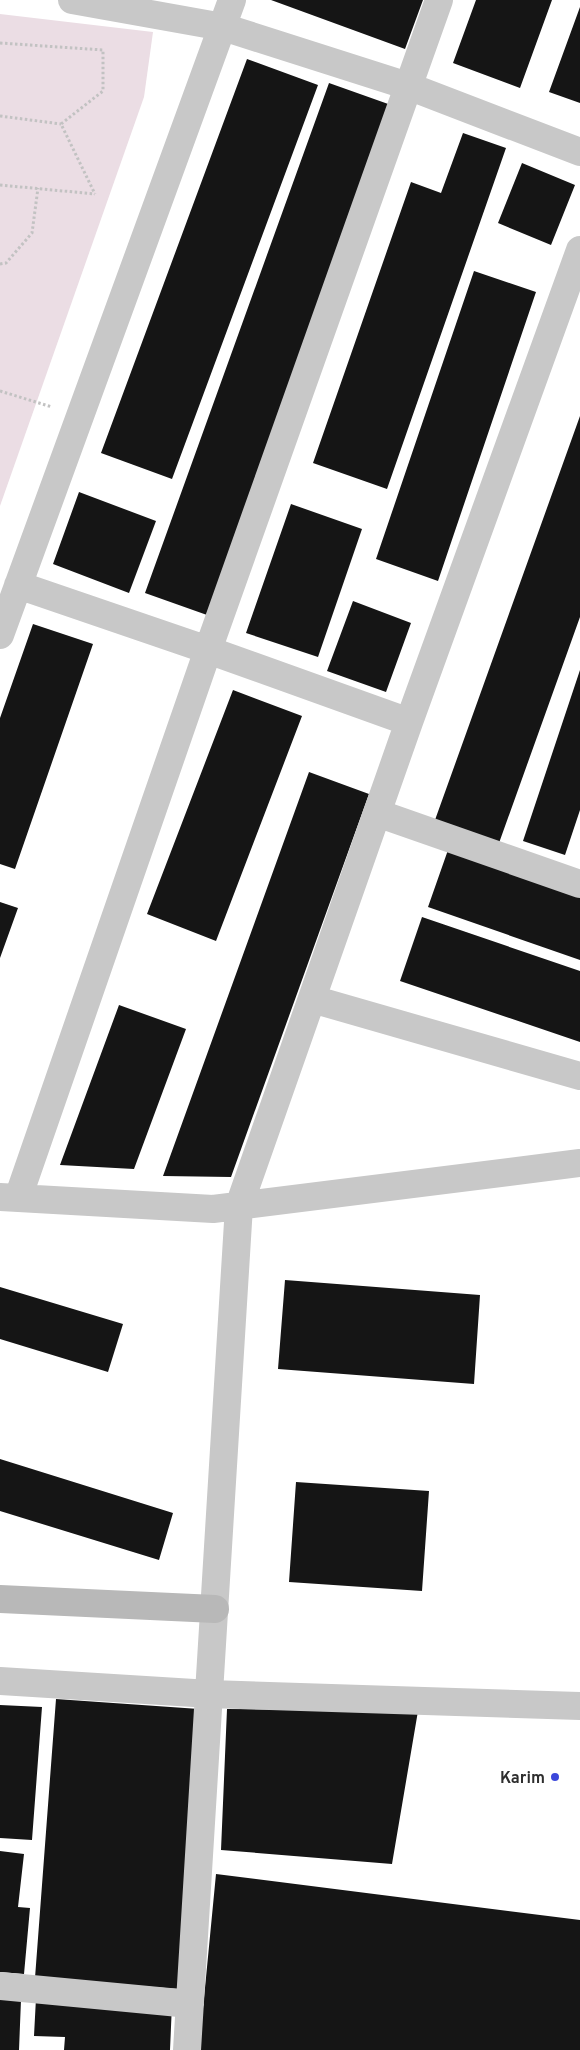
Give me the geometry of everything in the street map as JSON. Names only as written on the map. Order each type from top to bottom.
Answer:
[{"type":"main road","points":[[0,1599],[215,1609]]},
{"type":"street","points":[[72,0],[223,27],[408,86],[580,152]]},
{"type":"street","points":[[0,634],[232,0]]},
{"type":"street","points":[[439,0],[208,650],[9,1197],[213,1209],[580,1163]]},
{"type":"street","points":[[187,2050],[239,1206],[409,722],[580,250]]},
{"type":"street","points":[[18,585],[409,722]]},
{"type":"street","points":[[378,813],[579,880]]},
{"type":"street","points":[[312,999],[580,1076]]},
{"type":"street","points":[[0,1681],[210,1694],[580,1706]]},
{"type":"street","points":[[0,1986],[190,2004]]},
{"type":"path","points":[[0,43],[103,50],[103,91],[60,124],[0,116]]},
{"type":"path","points":[[0,185],[95,194],[60,124]]},
{"type":"path","points":[[0,264],[6,263],[32,233],[38,188]]},
{"type":"path","points":[[0,391],[80,416]]},
{"type":"shaded area","points":[[0,14],[153,32],[144,97],[0,506]]},
{"type":"building","points":[[271,0],[423,0],[405,49]]},
{"type":"building","points":[[476,0],[552,0],[520,88],[453,63]]},
{"type":"building","points":[[580,7],[580,103],[549,92]]},
{"type":"building","points":[[247,59],[318,85],[172,479],[101,453]]},
{"type":"building","points":[[329,83],[391,105],[207,615],[145,593]]},
{"type":"building","points":[[463,133],[506,148],[387,489],[313,463],[411,182],[441,193]]},
{"type":"building","points":[[522,163],[575,185],[551,245],[498,223]]},
{"type":"building","points":[[474,271],[536,292],[438,581],[376,559]]},
{"type":"building","points":[[580,416],[580,617],[499,843],[435,820]]},
{"type":"building","points":[[79,492],[156,521],[129,593],[53,564]]},
{"type":"building","points":[[291,504],[362,529],[318,657],[246,633]]},
{"type":"building","points":[[353,601],[411,623],[386,692],[327,671]]},
{"type":"building","points":[[33,624],[93,644],[15,869],[0,864],[0,718]]},
{"type":"building","points":[[580,670],[580,810],[565,855],[523,841]]},
{"type":"building","points":[[233,690],[302,716],[216,941],[147,914]]},
{"type":"building","points":[[309,772],[369,794],[231,1177],[163,1176]]},
{"type":"building","points":[[448,850],[580,896],[580,960],[428,907]]},
{"type":"building","points":[[0,902],[18,908],[0,958]]},
{"type":"building","points":[[422,917],[580,971],[580,1042],[400,981]]},
{"type":"building","points":[[119,1005],[186,1029],[134,1169],[60,1165]]},
{"type":"building","points":[[285,1280],[480,1295],[474,1384],[278,1369]]},
{"type":"building","points":[[0,1287],[123,1324],[108,1372],[0,1339]]},
{"type":"building","points":[[0,1459],[173,1513],[159,1560],[0,1511]]},
{"type":"building","points":[[296,1482],[429,1491],[422,1591],[289,1582]]},
{"type":"building","points":[[56,1699],[199,1709],[179,1989],[35,1978]]},
{"type":"building","points":[[0,1705],[42,1707],[32,1840],[0,1838]]},
{"type":"building","points":[[227,1709],[418,1711],[392,1864],[221,1850]]},
{"type":"building","points":[[0,1851],[24,1854],[18,1907],[30,1908],[24,1974],[0,1972]]},
{"type":"building","points":[[216,1874],[580,1920],[580,2050],[199,2050]]},
{"type":"building","points":[[36,1998],[172,2004],[170,2050],[64,2050],[65,2037],[34,2036]]},
{"type":"building","points":[[0,1999],[21,2000],[19,2050],[0,2050]]},
{"type":"place","name":"Karim","points":[[555,1777]]}]
